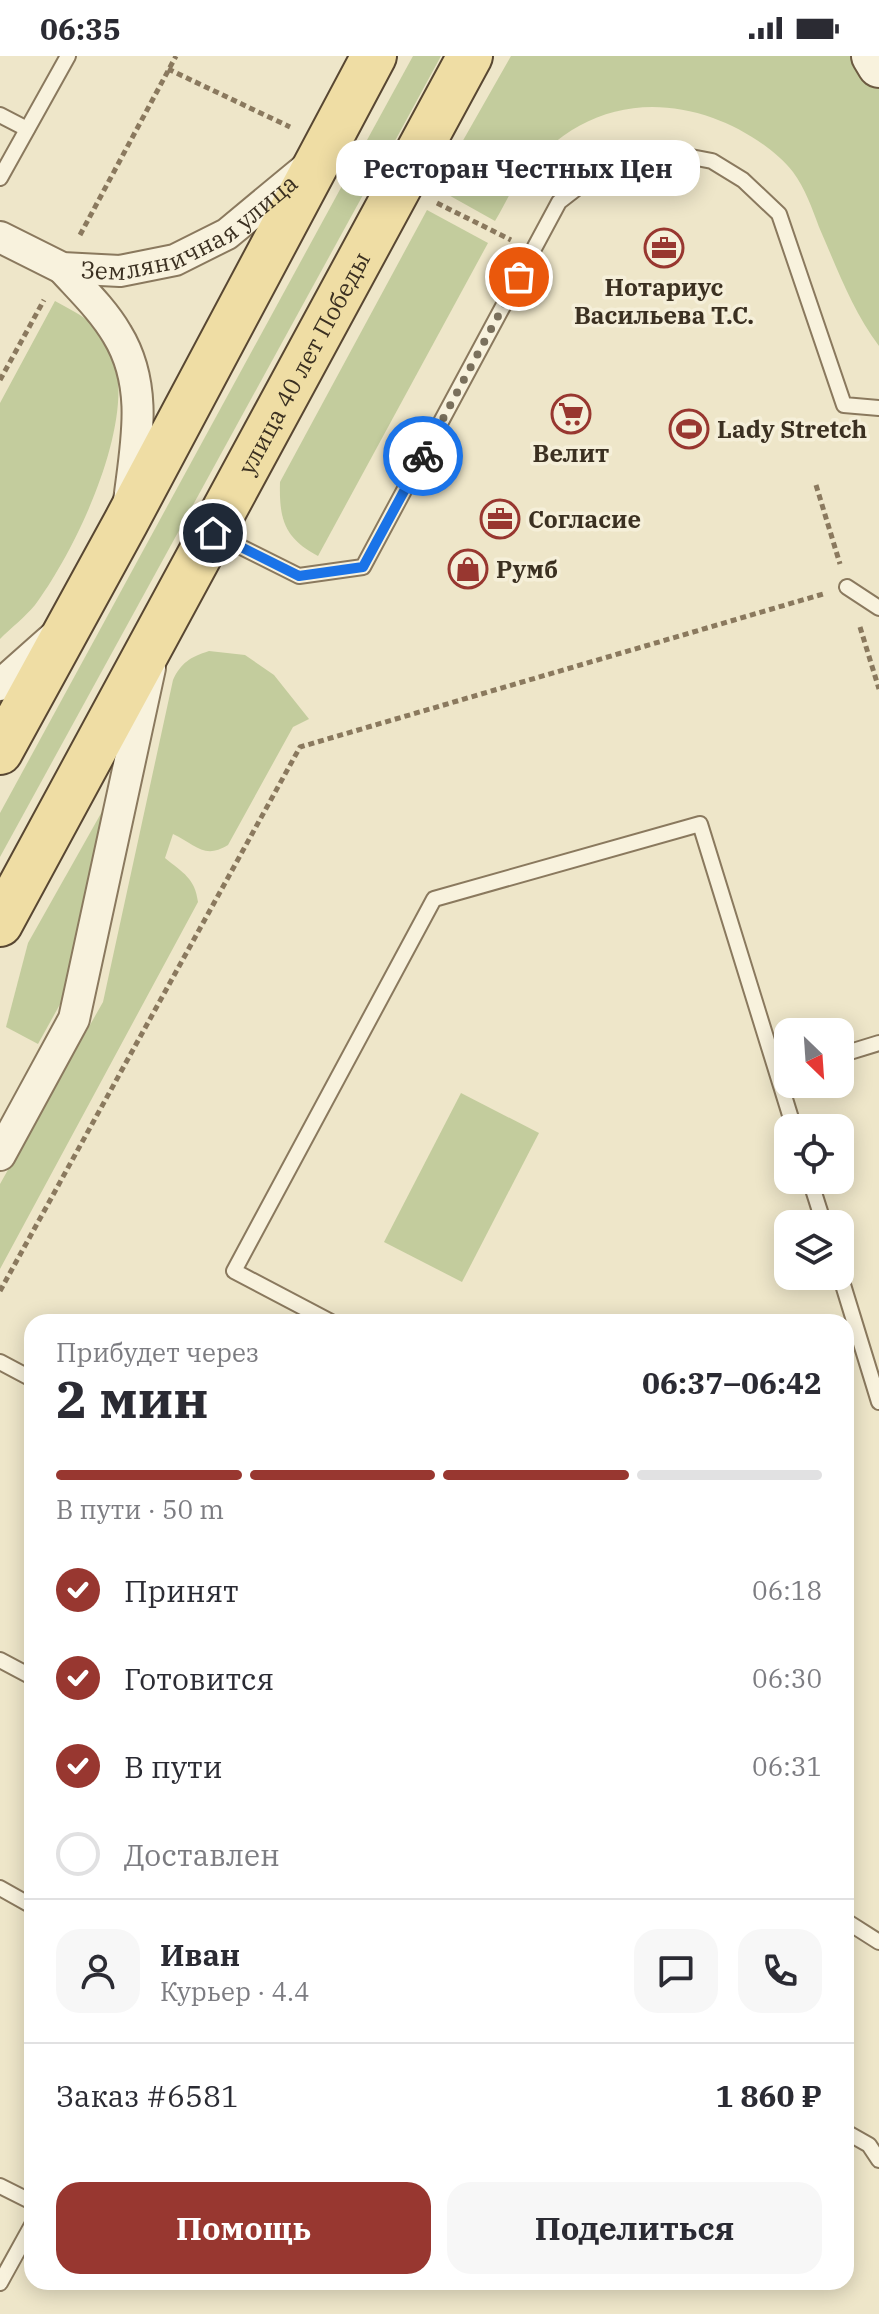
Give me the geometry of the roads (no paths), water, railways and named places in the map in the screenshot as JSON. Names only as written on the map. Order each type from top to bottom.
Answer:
[{"type":"main road","points":[[0,752],[374,56]]},
{"type":"main road","name":"улица 40 лет Победы","points":[[0,924],[470,56]]},
{"type":"main road","points":[[873,56],[879,66]]},
{"type":"street","name":"Земляничная улица","points":[[0,237],[62,268],[120,271],[175,260],[227,234],[325,149]]},
{"type":"street","points":[[62,268],[117,333],[133,367],[138,392],[138,420],[126,522]]},
{"type":"street","points":[[0,685],[72,620]]},
{"type":"street","points":[[0,1155],[74,1019],[158,635]]},
{"type":"lane","points":[[0,178],[68,56]]},
{"type":"lane","points":[[0,115],[27,129]]},
{"type":"lane","points":[[213,533],[299,576],[363,567],[559,202],[604,167],[655,150],[712,161],[743,180],[779,214],[844,405],[879,408]]},
{"type":"lane","points":[[847,587],[879,608]]},
{"type":"lane","points":[[316,1314],[234,1271],[434,899],[700,824],[774,1046]]},
{"type":"lane","points":[[854,1051],[879,1043]]},
{"type":"lane","points":[[845,1290],[852,1314]]},
{"type":"lane","points":[[854,1321],[879,1402]]},
{"type":"lane","points":[[0,1362],[24,1375]]},
{"type":"lane","points":[[0,1660],[24,1673]]},
{"type":"lane","points":[[0,1888],[24,1902]]},
{"type":"lane","points":[[854,1926],[879,1942]]},
{"type":"lane","points":[[854,2137],[869,2145],[879,2160]]},
{"type":"lane","points":[[0,2186],[24,2198]]},
{"type":"lane","points":[[0,2283],[24,2240]]},
{"type":"place","name":"Нотариус Васильева Т.С.","points":[[664,248]]},
{"type":"place","name":"Ресторан Честных Цен","points":[[519,277]]},
{"type":"place","name":"Велит","points":[[571,414]]},
{"type":"place","name":"Lady Stretch","points":[[689,429]]},
{"type":"place","name":"Согласие","points":[[500,519]]},
{"type":"place","name":"Румб","points":[[468,569]]}]
